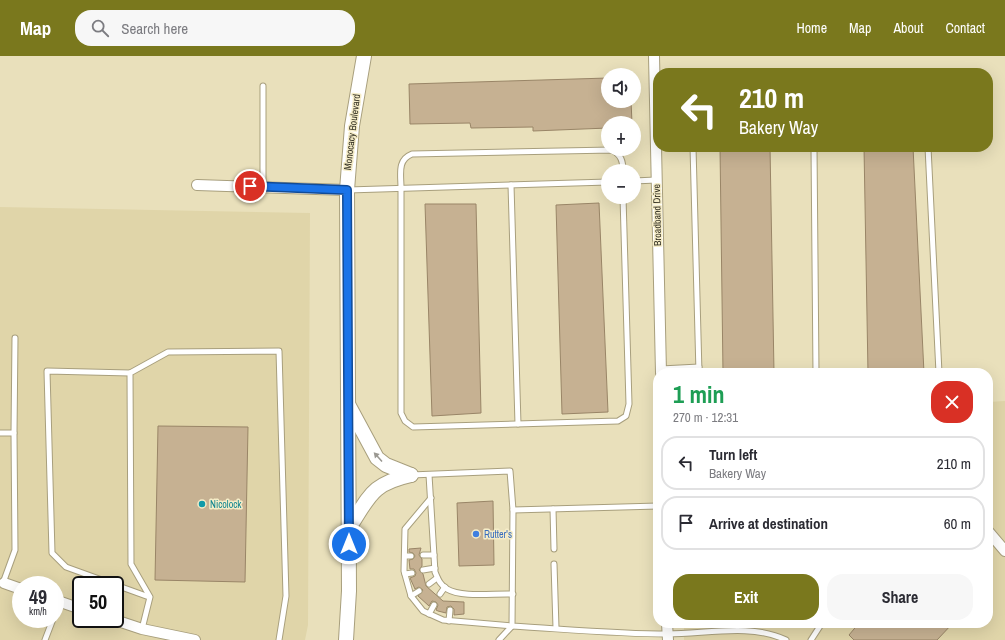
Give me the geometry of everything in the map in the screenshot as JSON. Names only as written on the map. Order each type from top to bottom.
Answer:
[{"type":"main road","name":"Monocacy Boulevard","points":[[346,640],[349,591],[347,190],[352,120],[364,56]]},
{"type":"main road","points":[[348,403],[377,458],[386,465],[411,475]]},
{"type":"main road","points":[[349,528],[378,487],[388,481],[411,475]]},
{"type":"street","name":"Broadband Drive","points":[[654,56],[655,68]]},
{"type":"street","name":"Broadband Drive","points":[[656,152],[661,368]]},
{"type":"street","points":[[197,185],[347,190]]},
{"type":"street","points":[[993,537],[1005,551]]},
{"type":"street","points":[[2,583],[12,586]]},
{"type":"street","points":[[124,623],[181,639],[195,640]]},
{"type":"lane","points":[[263,86],[263,187]]},
{"type":"lane","points":[[623,164],[623,161],[618,153],[612,150],[412,154],[405,157],[401,164],[400,413],[405,421],[413,427],[618,420],[626,416],[628,404],[623,204]]},
{"type":"lane","points":[[684,368],[699,366],[693,152]]},
{"type":"lane","points":[[814,152],[816,368]]},
{"type":"lane","points":[[928,152],[939,368]]},
{"type":"lane","points":[[641,181],[656,180]]},
{"type":"lane","points":[[347,190],[601,182]]},
{"type":"lane","points":[[511,185],[518,424]]},
{"type":"lane","points":[[2,583],[16,550],[14,433],[15,338]]},
{"type":"lane","points":[[150,597],[66,567],[52,553],[47,371],[130,373],[168,352],[279,351],[286,596],[279,640]]},
{"type":"lane","points":[[130,373],[131,564],[150,597],[142,629]]},
{"type":"lane","points":[[0,433],[14,433]]},
{"type":"lane","points":[[411,475],[510,471],[512,510],[512,626],[499,640]]},
{"type":"lane","points":[[429,475],[435,568],[437,578],[445,587],[453,592],[513,594]]},
{"type":"lane","points":[[431,498],[405,529],[405,574],[411,596],[422,611],[443,620],[668,637],[736,631],[761,632],[786,640]]},
{"type":"lane","points":[[512,510],[653,506]]},
{"type":"lane","points":[[553,509],[554,549]]},
{"type":"lane","points":[[423,555],[434,555]]},
{"type":"lane","points":[[405,556],[411,556]]},
{"type":"lane","points":[[554,564],[556,628]]},
{"type":"lane","points":[[424,570],[435,568]]},
{"type":"lane","points":[[405,574],[412,573]]},
{"type":"lane","points":[[429,584],[437,578]]},
{"type":"lane","points":[[440,594],[445,587]]},
{"type":"lane","points":[[411,596],[419,591]]},
{"type":"lane","points":[[451,599],[453,592]]},
{"type":"lane","points":[[429,614],[434,605]]},
{"type":"lane","points":[[450,610],[450,621]]},
{"type":"lane","points":[[45,640],[50,628]]},
{"type":"lane","points":[[811,640],[819,628]]},
{"type":"shaded area","points":[[0,207],[310,213],[308,625],[305,640],[0,640]]},
{"type":"shaded area","points":[[1005,401],[1005,640],[684,640],[684,628],[993,628],[993,402]]},
{"type":"building","points":[[601,78],[601,108],[631,108],[632,116],[601,116],[601,128],[533,131],[533,127],[471,128],[470,123],[410,124],[409,84]]},
{"type":"building","points":[[720,152],[770,152],[774,368],[723,368]]},
{"type":"building","points":[[864,152],[913,152],[924,368],[868,368]]},
{"type":"building","points":[[599,203],[608,412],[562,414],[556,205]]},
{"type":"building","points":[[425,204],[476,204],[481,413],[432,416]]},
{"type":"building","name":"Nicolock","points":[[158,426],[248,427],[245,582],[155,580]]},
{"type":"building","name":"Rutter's","points":[[493,501],[494,565],[459,566],[457,503]]},
{"type":"building","points":[[421,548],[419,555],[422,559],[422,566],[419,570],[423,574],[426,586],[443,601],[464,602],[464,614],[454,615],[454,609],[451,606],[447,607],[446,613],[438,611],[436,610],[438,605],[436,602],[432,601],[429,606],[418,596],[423,590],[419,587],[415,589],[410,578],[415,576],[416,573],[414,569],[410,569],[409,560],[413,559],[415,556],[413,553],[409,552],[409,549]]},
{"type":"building","points":[[855,628],[948,628],[937,640],[854,640],[849,635]]},
{"type":"place","name":"Nicolock","points":[[202,504]]},
{"type":"place","name":"Rutter's","points":[[476,534]]},
{"type":"route","points":[[250,186],[347,190],[346,250],[349,544]]}]
